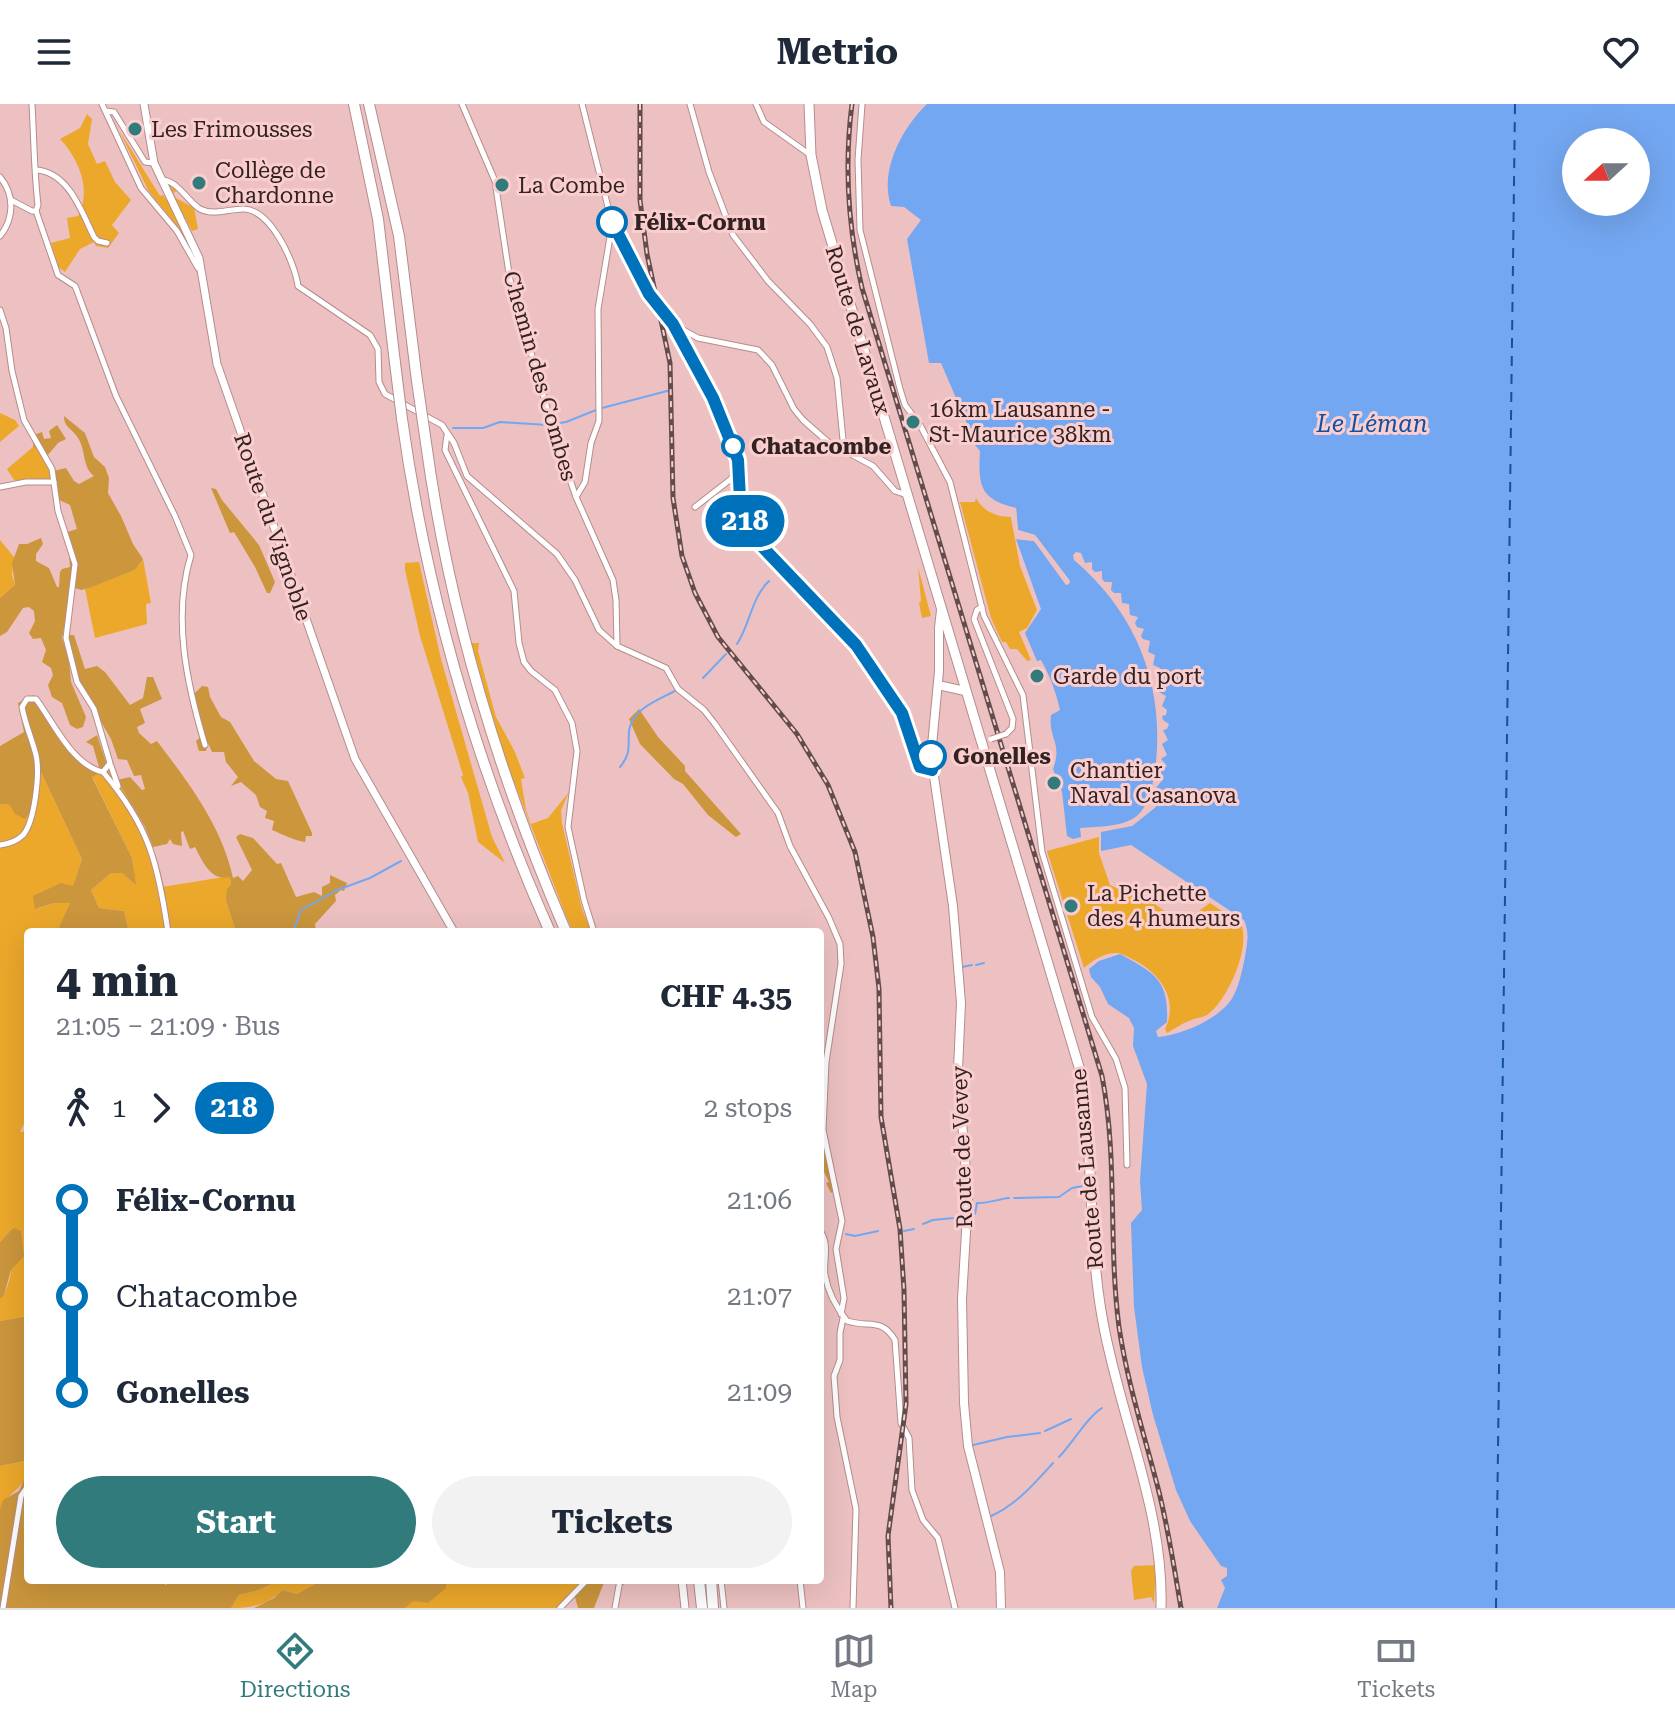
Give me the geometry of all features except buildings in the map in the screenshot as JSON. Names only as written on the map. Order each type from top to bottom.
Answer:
[{"type":"highway","points":[[354,104],[370,170],[402,419],[425,554],[459,688],[498,806],[548,928]]},
{"type":"highway","points":[[369,104],[399,236],[426,443],[450,581],[483,711],[516,809],[564,928]]},
{"type":"highway","points":[[699,1584],[702,1608]]},
{"type":"highway","points":[[711,1584],[713,1608]]},
{"type":"main road","name":"Route de Lavaux","points":[[809,104],[811,155],[826,226],[965,691]]},
{"type":"main road","name":"Route de Vevey","points":[[941,610],[938,685],[931,738],[932,770],[953,906],[961,1003],[958,1069],[968,1199],[962,1299],[965,1421],[968,1446],[1000,1572],[1001,1608]]},
{"type":"main road","points":[[939,671],[945,663],[956,659]]},
{"type":"main road","points":[[938,685],[965,691]]},
{"type":"main road","name":"Route de Lausanne","points":[[965,691],[1079,1067],[1088,1131],[1100,1307],[1115,1379],[1154,1529],[1161,1608]]},
{"type":"street","points":[[32,104],[36,211],[58,275],[75,286],[116,396],[191,555],[185,574],[183,605],[186,681],[205,745]]},
{"type":"street","points":[[102,104],[141,188],[177,231],[202,274]]},
{"type":"street","name":"Route du Vignoble","points":[[144,104],[154,163],[193,244],[202,274],[217,364],[355,759],[452,928]]},
{"type":"street","name":"Chemin des Combes","points":[[462,104],[495,181],[510,280],[555,436],[576,497],[614,585],[619,634],[617,646]]},
{"type":"street","points":[[582,104],[614,231],[649,294],[673,324],[713,398],[733,446],[740,471],[742,512],[753,537],[856,645],[902,713],[918,765],[922,769],[932,770]]},
{"type":"street","points":[[690,104],[709,172],[733,235],[768,281],[821,337],[832,358],[844,450]]},
{"type":"street","points":[[756,104],[764,122],[811,155]]},
{"type":"street","points":[[862,104],[858,197],[863,248],[905,405],[920,425],[950,482],[984,616],[1023,695],[1045,865],[1092,1017],[1116,1059],[1125,1088],[1127,1165]]},
{"type":"street","points":[[106,111],[114,112],[145,162],[154,163]]},
{"type":"street","points":[[36,170],[49,174],[67,187],[94,237],[107,243]]},
{"type":"street","points":[[0,177],[11,200],[8,226],[0,236]]},
{"type":"street","points":[[160,180],[173,183],[198,208],[209,213],[244,209],[261,216],[281,241],[298,286],[372,338],[379,354],[379,382],[385,394],[440,423],[454,443],[467,476],[507,514],[553,549],[575,580],[599,630],[617,646],[666,668],[678,689],[704,710],[715,724],[778,813],[790,846],[840,944],[841,964],[824,1083]]},
{"type":"street","points":[[11,200],[36,211]]},
{"type":"street","points":[[576,497],[581,494],[585,482],[591,443],[599,421],[598,309],[610,237],[614,231]]},
{"type":"street","points":[[0,310],[24,420],[48,460],[58,511],[75,564],[66,638],[77,682],[94,709],[119,791]]},
{"type":"street","points":[[673,324],[698,338],[758,350],[772,365],[794,409],[803,420],[828,442],[873,466],[895,491],[908,495]]},
{"type":"street","points":[[447,434],[445,450],[514,591],[524,662],[555,690],[572,723],[577,751],[568,827],[593,928]]},
{"type":"street","points":[[695,507],[733,475],[733,446]]},
{"type":"street","points":[[0,487],[26,482],[54,482]]},
{"type":"street","points":[[980,743],[1006,734],[1012,728],[1013,719],[974,619],[977,610],[982,607]]},
{"type":"street","points":[[0,845],[17,840],[24,834],[35,798],[37,765],[22,707],[27,699],[36,699],[71,748],[94,769],[103,772],[119,791],[143,828],[154,856],[167,928]]},
{"type":"street","points":[[103,772],[110,763]]},
{"type":"street","points":[[824,1135],[842,1221],[836,1249],[844,1298],[840,1360],[834,1376],[837,1417],[856,1509],[853,1608]]},
{"type":"street","points":[[824,1239],[825,1276],[835,1306],[842,1316],[855,1324],[888,1329],[898,1347],[901,1423],[908,1432],[912,1490],[923,1520],[938,1538],[955,1608]]},
{"type":"street","points":[[3,1608],[24,1492]]},
{"type":"street","points":[[560,1608],[583,1584]]},
{"type":"street","points":[[615,1608],[619,1584]]},
{"type":"street","points":[[682,1584],[685,1608]]},
{"type":"street","points":[[721,1584],[724,1608]]},
{"type":"street","points":[[800,1584],[803,1608]]},
{"type":"shaded area","points":[[87,114],[92,119],[88,144],[97,164],[105,161],[115,182],[131,200],[112,225],[119,233],[108,248],[96,246],[94,242],[80,249],[65,272],[58,267],[51,243],[70,238],[67,218],[78,216],[84,196],[78,165],[60,139],[80,128]]},
{"type":"shaded area","points":[[119,130],[160,196],[163,195],[173,209],[189,242],[148,190]]},
{"type":"shaded area","points":[[166,183],[177,191],[173,193],[176,198],[194,208],[198,229],[192,231]]},
{"type":"shaded area","points":[[0,413],[15,420],[19,426],[0,442]]},
{"type":"shaded area","points":[[64,416],[85,433],[94,457],[105,467],[109,478],[108,493],[143,559],[135,570],[89,588],[81,590],[72,587],[62,638],[69,660],[71,682],[86,717],[83,727],[77,729],[70,725],[62,703],[52,697],[48,685],[53,675],[51,668],[42,662],[46,650],[41,638],[33,639],[29,633],[35,621],[34,611],[29,607],[23,608],[7,632],[0,636],[0,598],[15,585],[12,563],[19,544],[41,538],[43,544],[36,554],[36,561],[49,568],[57,587],[60,572],[70,567],[67,532],[77,529],[70,505],[57,499],[53,471],[66,468],[79,484],[94,476]]},
{"type":"shaded area","points":[[57,425],[66,439],[47,456],[33,447],[34,435],[42,432],[44,439],[51,438],[49,431]]},
{"type":"shaded area","points":[[33,447],[47,456],[56,480],[14,480],[7,469]]},
{"type":"shaded area","points":[[211,488],[216,489],[259,545],[275,582],[270,593],[267,593],[234,532],[230,533]]},
{"type":"shaded area","points":[[976,498],[990,512],[1011,517],[1020,566],[1037,610],[1027,628],[1019,632],[1031,660],[1027,661],[1017,649],[1010,649],[1006,642],[1002,642],[991,618],[960,502],[975,502]]},
{"type":"shaded area","points":[[0,540],[14,557],[12,575],[15,585],[0,598]]},
{"type":"shaded area","points":[[143,559],[151,603],[146,604],[147,624],[95,638],[85,589],[135,570]]},
{"type":"shaded area","points":[[419,562],[441,659],[492,837],[505,863],[478,842],[468,793],[420,636],[405,570],[405,563]]},
{"type":"shaded area","points":[[918,567],[931,616],[922,618],[919,603]]},
{"type":"shaded area","points":[[67,635],[74,635],[85,669],[97,666],[105,672],[130,705],[143,698],[147,677],[153,677],[162,699],[140,709],[145,723],[137,727],[139,733],[151,744],[157,741],[192,789],[221,840],[233,878],[238,876],[243,881],[252,870],[236,837],[240,834],[253,838],[277,864],[281,863],[296,897],[314,892],[322,896],[322,887],[330,883],[330,875],[347,883],[344,891],[335,895],[336,901],[315,924],[316,928],[235,928],[226,901],[230,877],[218,877],[208,870],[195,847],[190,849],[183,831],[182,846],[173,844],[170,839],[167,844],[153,847],[145,827],[117,780],[130,777],[142,790],[145,789],[141,775],[134,776],[127,760],[118,759],[111,739],[79,684]]},
{"type":"shaded area","points":[[471,643],[479,643],[478,651],[496,717],[525,778],[521,779],[531,824],[548,818],[569,792],[561,810],[562,823],[589,928],[571,928],[504,756]]},
{"type":"shaded area","points":[[202,686],[208,687],[221,717],[230,722],[254,761],[276,779],[288,781],[312,833],[312,836],[306,836],[305,842],[272,830],[274,821],[265,818],[267,811],[260,807],[256,795],[241,782],[231,786],[238,777],[226,762],[224,752],[212,752],[208,743],[206,751],[199,751],[196,741],[204,734],[193,695]]},
{"type":"shaded area","points":[[33,695],[71,746],[93,767],[99,767],[93,746],[86,742],[97,735],[108,768],[92,777],[132,858],[136,885],[122,873],[111,873],[91,890],[99,908],[124,911],[128,928],[59,928],[70,903],[54,903],[35,909],[33,896],[61,883],[73,886],[82,859],[40,770],[35,804],[25,819],[15,814],[10,805],[0,804],[0,746],[24,732],[18,703]]},
{"type":"shaded area","points":[[639,709],[658,737],[685,766],[685,771],[741,834],[736,837],[708,815],[683,784],[674,779],[640,744],[629,719]]},
{"type":"shaded area","points":[[39,768],[82,859],[73,886],[36,909],[54,903],[71,903],[59,928],[24,928],[24,1124],[20,1132],[24,1132],[24,1317],[0,1321],[0,1299],[10,1275],[13,1228],[0,1242],[0,804],[10,805]]},
{"type":"shaded area","points":[[108,768],[127,797],[142,825],[162,887],[230,876],[231,885],[226,901],[235,928],[128,928],[124,911],[99,908],[91,890],[111,873],[122,873],[135,884],[132,858],[92,776]]},
{"type":"shaded area","points":[[1099,837],[1099,853],[1110,885],[1125,892],[1136,890],[1171,916],[1196,913],[1210,903],[1241,924],[1243,946],[1240,960],[1222,998],[1207,1015],[1167,1033],[1169,998],[1153,973],[1118,953],[1100,957],[1084,968],[1047,851]]},
{"type":"shaded area","points":[[824,1050],[826,1051],[824,1098]]},
{"type":"shaded area","points":[[824,1152],[834,1191],[831,1193],[826,1183],[829,1182],[824,1172]]},
{"type":"shaded area","points":[[13,1228],[21,1231],[24,1256],[11,1270],[0,1299],[0,1242]]},
{"type":"shaded area","points":[[24,1317],[24,1461],[0,1466],[0,1321]]},
{"type":"shaded area","points":[[24,1461],[23,1482],[0,1509],[0,1466]]},
{"type":"shaded area","points":[[24,1479],[24,1584],[273,1584],[239,1595],[231,1608],[0,1608],[0,1509],[3,1500],[19,1491]]},
{"type":"shaded area","points":[[1156,1565],[1154,1603],[1151,1597],[1134,1600],[1131,1571],[1134,1566]]},
{"type":"shaded area","points":[[273,1584],[315,1584],[297,1594],[282,1590],[259,1605],[231,1608],[239,1595]]},
{"type":"shaded area","points":[[315,1584],[446,1584],[446,1588],[428,1603],[413,1601],[405,1608],[254,1608],[274,1598],[282,1590],[297,1594]]},
{"type":"shaded area","points":[[446,1584],[582,1584],[575,1597],[558,1608],[405,1608],[413,1600],[445,1588]]},
{"type":"shaded area","points":[[582,1584],[603,1584],[594,1608],[578,1608],[575,1597]]},
{"type":"water","name":"Le Léman","points":[[927,104],[1675,104],[1675,1608],[1217,1608],[1225,1588],[1221,1580],[1227,1576],[1227,1568],[1221,1566],[1190,1521],[1176,1490],[1142,1367],[1134,1307],[1131,1223],[1142,1210],[1140,1181],[1147,1084],[1133,1046],[1134,1028],[1129,1018],[1108,1004],[1089,969],[1099,961],[1120,954],[1142,967],[1157,979],[1165,996],[1167,1022],[1156,1031],[1158,1037],[1177,1033],[1208,1020],[1231,1000],[1243,968],[1247,930],[1244,920],[1131,845],[1101,851],[1101,832],[1132,826],[1156,807],[1153,798],[1160,796],[1156,788],[1163,779],[1159,772],[1167,766],[1161,759],[1167,755],[1162,744],[1168,740],[1163,730],[1169,724],[1162,716],[1166,715],[1167,710],[1162,706],[1166,696],[1159,692],[1163,682],[1156,675],[1160,668],[1153,665],[1155,655],[1148,652],[1150,641],[1141,636],[1144,629],[1135,623],[1138,617],[1130,615],[1129,604],[1122,603],[1121,593],[1111,590],[1112,582],[1102,579],[1102,571],[1095,572],[1092,562],[1085,563],[1081,553],[1076,552],[1074,560],[1114,602],[1141,650],[1150,677],[1157,732],[1153,782],[1139,814],[1119,824],[1080,828],[1081,837],[1073,839],[1067,836],[1062,792],[1053,769],[1056,747],[1051,715],[1060,710],[1047,672],[1041,660],[1037,661],[1025,633],[1041,609],[1016,539],[1034,541],[1070,581],[1035,535],[1018,530],[1016,508],[995,500],[984,489],[980,451],[965,433],[968,426],[941,363],[929,363],[907,239],[921,220],[904,207],[891,206],[888,193],[895,151],[909,125]]},
{"type":"pier","points":[[1009,507],[1016,508],[1018,530],[1035,535],[1070,581],[1069,584],[1066,585],[1034,541],[1016,539],[1014,535],[1018,534],[1014,532]]},
{"type":"waterway","points":[[602,408],[671,390]]},
{"type":"waterway","points":[[453,428],[483,428],[500,422],[548,425],[566,422],[596,410]]},
{"type":"waterway","points":[[737,644],[758,595],[769,581]]},
{"type":"waterway","points":[[703,678],[726,654]]},
{"type":"waterway","points":[[620,767],[627,754],[629,731],[635,717],[647,706],[675,691]]},
{"type":"waterway","points":[[294,928],[301,910],[401,861]]},
{"type":"waterway","points":[[976,965],[984,963]]},
{"type":"waterway","points":[[962,967],[972,965]]},
{"type":"waterway","points":[[1014,1198],[1059,1197],[1072,1188],[1083,1186]]},
{"type":"waterway","points":[[972,1215],[977,1203],[1009,1198]]},
{"type":"waterway","points":[[923,1224],[964,1217]]},
{"type":"waterway","points":[[904,1231],[914,1229]]},
{"type":"waterway","points":[[846,1234],[855,1236],[878,1231]]},
{"type":"waterway","points":[[1059,1457],[1102,1408]]},
{"type":"waterway","points":[[1045,1431],[1071,1419]]},
{"type":"waterway","points":[[973,1445],[1040,1433]]},
{"type":"waterway","points":[[991,1516],[1017,1500],[1053,1463]]},
{"type":"ferry route","points":[[1496,1608],[1515,104]]},
{"type":"railway","points":[[640,104],[640,200],[647,254],[670,363],[673,498],[682,556],[695,593],[718,637],[797,734],[828,785],[855,852],[873,937],[879,989],[881,1117],[900,1229],[904,1290],[906,1404],[888,1536],[891,1608]]},
{"type":"railway","points":[[852,104],[848,150],[849,196],[853,242],[862,288],[1102,1076],[1110,1138],[1119,1327],[1131,1387],[1162,1503],[1181,1608]]},
{"type":"bus line","name":"218","points":[[612,222],[649,294],[673,324],[713,398],[738,460],[742,512],[753,537],[856,645],[902,713],[920,767],[932,770],[931,756]]},
{"type":"place","name":"Les Frimousses","points":[[135,129]]},
{"type":"place","name":"Collège de Chardonne","points":[[199,183]]},
{"type":"place","name":"La Combe","points":[[502,185]]},
{"type":"place","name":"Félix-Cornu","points":[[612,222]]},
{"type":"place","name":"16km Lausanne - St-Maurice 38km","points":[[913,422]]},
{"type":"place","name":"Chatacombe","points":[[733,446]]},
{"type":"place","name":"Garde du port","points":[[1037,676]]},
{"type":"place","name":"Gonelles","points":[[931,756]]},
{"type":"place","name":"Chantier Naval Casanova","points":[[1054,783]]},
{"type":"place","name":"La Pichette des 4 humeurs","points":[[1071,906]]}]
